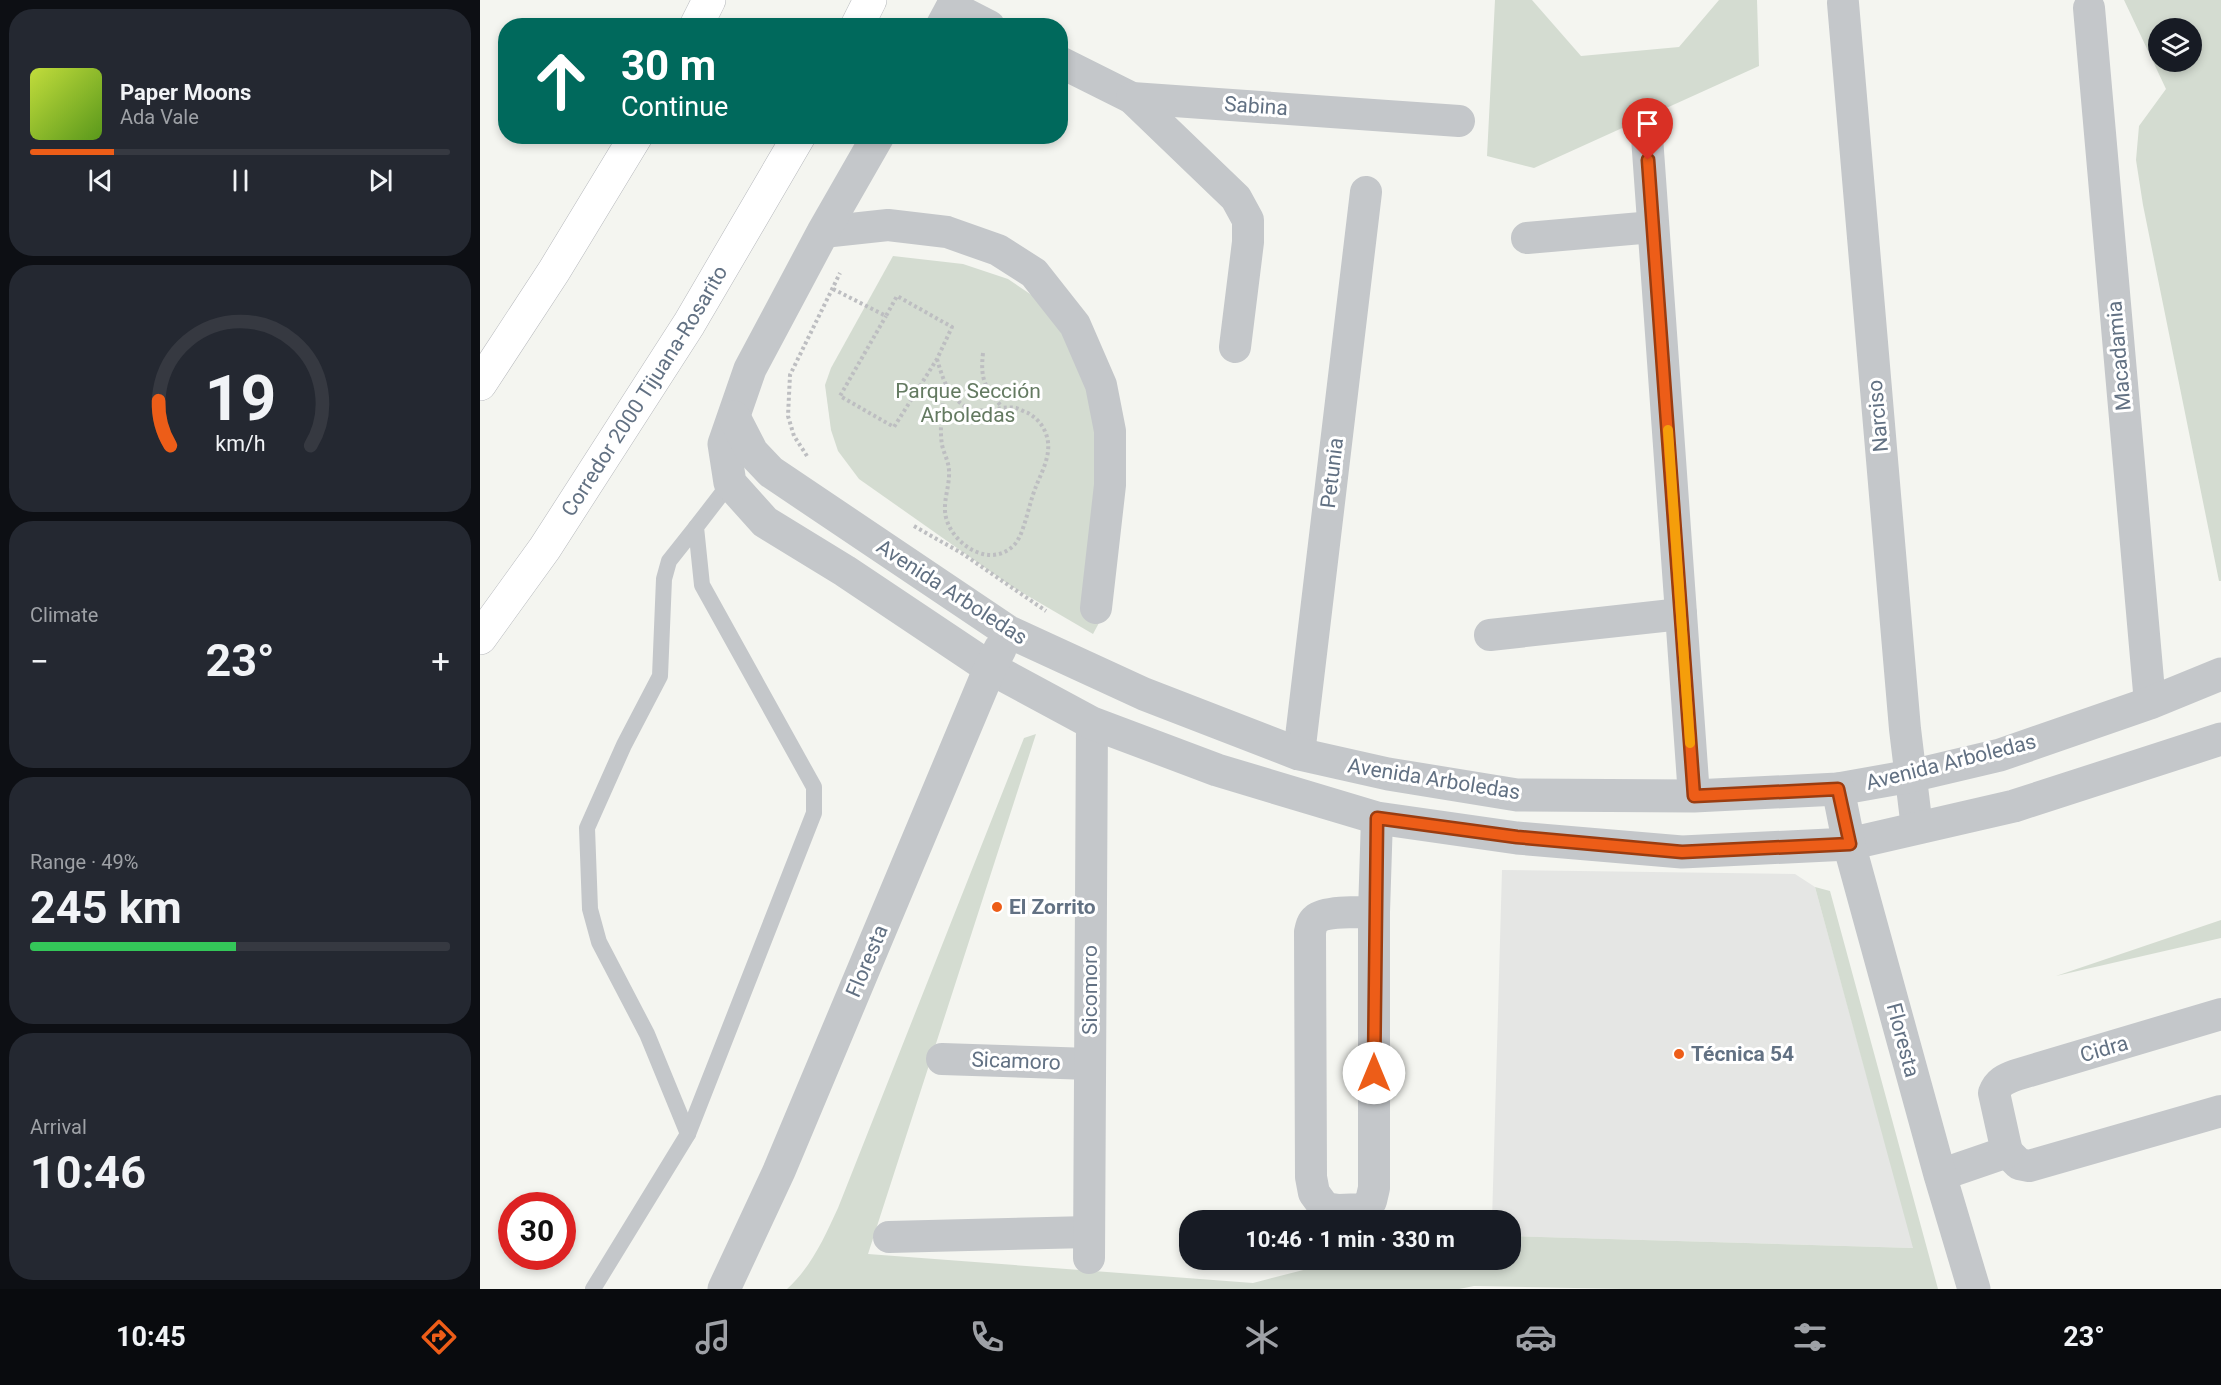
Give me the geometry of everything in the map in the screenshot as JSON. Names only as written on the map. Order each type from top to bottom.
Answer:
[{"type":"highway","points":[[700,18],[709,0]]},
{"type":"highway","points":[[861,18],[870,0]]},
{"type":"highway","points":[[480,384],[554,272],[631,144]]},
{"type":"highway","name":"Corredor 2000 Tijuana-Rosarito","points":[[480,638],[545,548],[683,333],[794,144]]},
{"type":"street","name":"Narciso","points":[[1843,3],[1917,828]]},
{"type":"street","name":"Macadamia","points":[[2089,8],[2150,703]]},
{"type":"street","points":[[950,11],[968,18]]},
{"type":"street","name":"Sabina","points":[[1068,66],[1132,98],[1459,121]]},
{"type":"street","points":[[1132,98],[1236,198],[1248,220],[1248,242],[1235,347]]},
{"type":"street","points":[[1647,137],[1694,796]]},
{"type":"street","points":[[873,144],[823,232],[750,369],[724,444],[730,483],[765,522],[845,571],[990,668],[1092,723],[1217,770],[1377,818],[1517,837],[1682,852],[1850,844],[2014,806],[2221,739]]},
{"type":"street","name":"Petunia","points":[[1299,754],[1366,192]]},
{"type":"street","points":[[823,232],[888,225],[947,232],[998,250],[1034,273],[1075,326],[1101,386],[1110,431],[1110,485],[1096,608]]},
{"type":"street","points":[[1527,238],[1653,227]]},
{"type":"street","name":"Avenida Arboledas","points":[[734,417],[752,452],[771,472],[1009,632],[1144,694],[1299,754],[1388,774],[1516,795],[1694,796],[1838,789],[1911,776],[2000,755],[2150,703],[2221,674]]},
{"type":"street","points":[[1490,635],[1681,614]]},
{"type":"street","name":"Floresta","points":[[724,1289],[779,1171],[990,668],[1009,632]]},
{"type":"street","name":"Sicomoro","points":[[889,1237],[1089,1245],[1092,723]]},
{"type":"street","name":"Floresta","points":[[1838,789],[1850,844],[1940,1175],[1974,1289]]},
{"type":"street","points":[[1374,912],[1330,914],[1317,917],[1310,932],[1311,1177],[1314,1193],[1325,1208],[1339,1210],[1363,1209],[1371,1201],[1374,1188],[1374,912],[1377,818]]},
{"type":"street","name":"Cidra","points":[[2007,1152],[1994,1093],[1997,1086],[2016,1075],[2221,1014]]},
{"type":"street","name":"Sicamoro","points":[[942,1059],[1090,1064]]},
{"type":"street","points":[[1940,1175],[2007,1152],[2019,1164],[2029,1166],[2221,1111]]},
{"type":"lane","points":[[688,1134],[647,1034],[599,942],[590,909],[587,828],[624,746],[660,676],[664,579],[669,561],[730,483]]},
{"type":"lane","points":[[592,1289],[688,1134],[814,813],[814,787],[702,585],[696,527]]},
{"type":"path","points":[[809,459],[794,436],[788,416],[790,375],[842,271]]},
{"type":"path","points":[[833,289],[885,316]]},
{"type":"path","points":[[897,296],[952,327],[937,359],[894,427],[840,396],[885,316],[897,296]]},
{"type":"path","points":[[983,353],[982,378],[987,389],[1002,407]]},
{"type":"path","points":[[937,359],[945,386],[941,435],[950,474],[945,505],[947,521],[956,537],[967,548],[981,555],[993,555],[1015,544],[1024,528],[1027,509],[1047,460],[1048,438],[1037,418],[1017,408],[1002,407],[977,411],[963,406],[945,386]]},
{"type":"path","points":[[911,524],[963,554],[1052,615]]},
{"type":"path","points":[[963,554],[967,548]]},
{"type":"shaded area","name":"Técnica 54","points":[[1502,870],[1795,874],[1815,887],[1914,1248],[1521,1236],[1521,1210],[1492,1210]]},
{"type":"green space","points":[[1495,0],[1532,0],[1581,56],[1679,47],[1719,0],[1757,0],[1759,66],[1534,168],[1487,156]]},
{"type":"green space","points":[[2124,0],[2221,0],[2221,581],[2219,581],[2143,205],[2136,160],[2139,126],[2166,89],[2158,72],[2202,72],[2202,18],[2148,18],[2148,51]]},
{"type":"green space","name":"Parque Sección Arboledas","points":[[893,256],[963,264],[1008,279],[1042,302],[1101,369],[1107,608],[1093,634],[1011,586],[859,479],[838,451],[831,430],[825,385],[831,368]]},
{"type":"green space","points":[[1036,734],[868,1254],[1253,1283],[1303,1270],[1521,1270],[1521,1236],[1913,1248],[1815,887],[1830,891],[1938,1289],[1625,1289],[1474,1286],[1459,1289],[787,1289],[804,1271],[838,1208],[1024,738]]},
{"type":"green space","points":[[2221,920],[2221,938],[2056,976]]},
{"type":"slow traffic","points":[[1668,430],[1690,743]]},
{"type":"place","name":"El Zorrito","points":[[997,907]]},
{"type":"place","name":"Técnica 54","points":[[1679,1054]]},
{"type":"route","points":[[1374,1073],[1374,912],[1377,818],[1517,837],[1682,852],[1850,844],[1838,789],[1694,796],[1648,160]]}]
